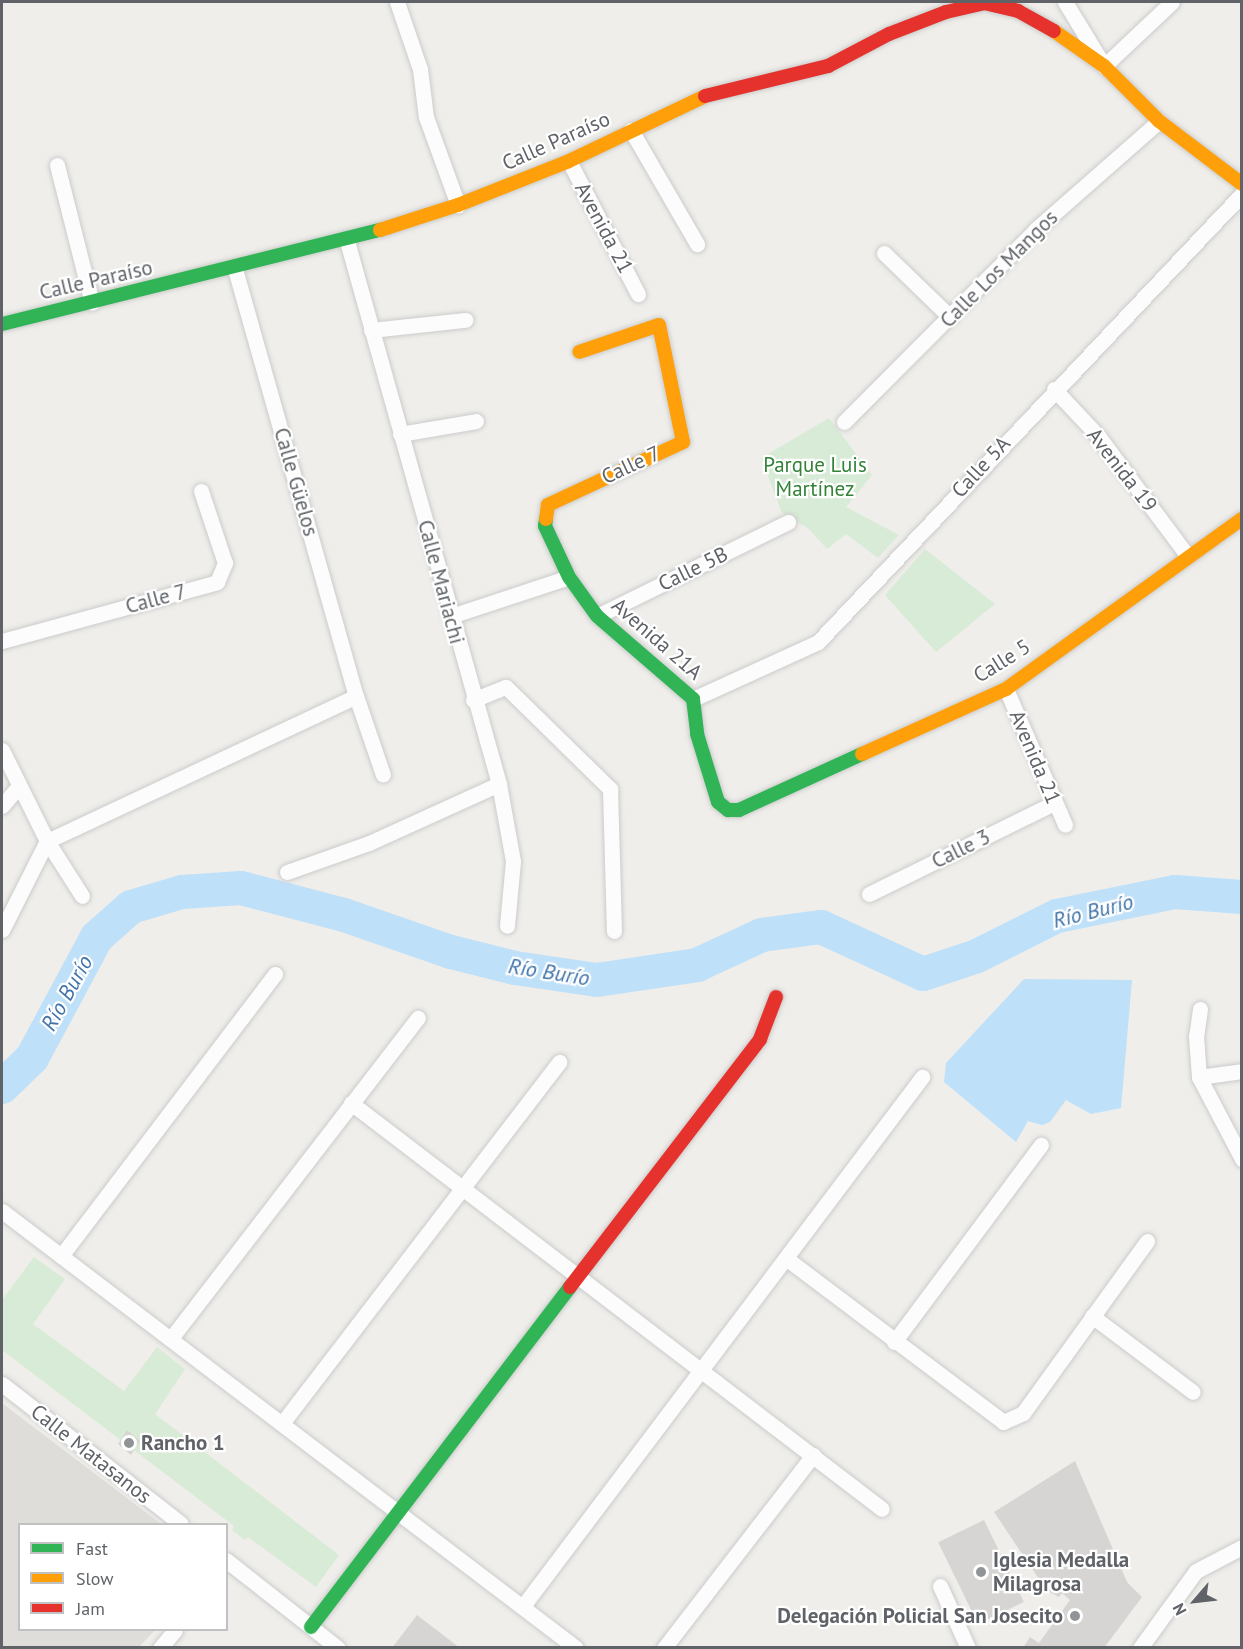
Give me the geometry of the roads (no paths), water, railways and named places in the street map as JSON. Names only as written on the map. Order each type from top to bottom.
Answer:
[{"type":"street","points":[[397,2],[420,69],[426,117],[458,205]]},
{"type":"street","points":[[1065,2],[1104,66],[1172,2]]},
{"type":"street","name":"Calle Paraíso","points":[[2,324],[346,241],[458,205],[569,161],[693,99],[828,66],[889,34],[946,12],[984,3],[1018,10],[1043,23],[1104,66],[1159,121],[1242,184]]},
{"type":"street","name":"Calle Los Mangos","points":[[844,422],[1035,230],[1159,121]]},
{"type":"street","points":[[630,130],[697,244]]},
{"type":"street","name":"Avenida 21","points":[[569,161],[638,294]]},
{"type":"street","points":[[57,165],[92,303]]},
{"type":"street","name":"Calle 5A","points":[[693,699],[818,642],[1054,389],[1242,194]]},
{"type":"street","name":"Calle Mariachi","points":[[346,241],[473,700],[499,784],[513,861],[507,926]]},
{"type":"street","points":[[884,253],[950,317]]},
{"type":"street","name":"Calle Güelos","points":[[235,269],[356,696],[383,775]]},
{"type":"street","points":[[371,330],[465,320]]},
{"type":"street","name":"Calle 7","points":[[548,506],[683,442],[659,325],[579,352]]},
{"type":"street","name":"Avenida 19","points":[[1054,389],[1099,436],[1187,555]]},
{"type":"street","points":[[400,434],[476,421]]},
{"type":"street","name":"Calle 7","points":[[2,641],[217,582],[225,563],[201,491]]},
{"type":"street","name":"Avenida 21A","points":[[548,506],[545,526],[569,577],[597,616],[693,699],[701,746],[718,802],[728,810]]},
{"type":"street","name":"Calle 5","points":[[728,810],[739,810],[1006,689],[1187,555],[1242,519]]},
{"type":"street","name":"Calle 5B","points":[[597,616],[789,522]]},
{"type":"street","points":[[451,616],[569,577]]},
{"type":"street","points":[[473,700],[506,687],[610,789],[614,931]]},
{"type":"street","name":"Avenida 21","points":[[1006,689],[1065,825]]},
{"type":"street","points":[[2,930],[47,841],[356,696]]},
{"type":"street","points":[[2,750],[47,841],[82,896]]},
{"type":"street","points":[[287,872],[369,843],[499,784]]},
{"type":"street","points":[[2,806],[19,786]]},
{"type":"street","name":"Calle 3","points":[[868,894],[1054,803]]},
{"type":"street","points":[[61,1256],[275,974]]},
{"type":"street","points":[[311,1627],[581,1277],[760,1039],[776,997]]},
{"type":"street","points":[[1200,1009],[1196,1036],[1199,1077],[1242,1159]]},
{"type":"street","points":[[172,1337],[418,1018]]},
{"type":"street","points":[[283,1422],[559,1062]]},
{"type":"street","points":[[1199,1077],[1242,1071]]},
{"type":"street","points":[[523,1606],[787,1259],[922,1077]]},
{"type":"street","points":[[351,1103],[882,1509]]},
{"type":"street","points":[[894,1342],[1041,1145]]},
{"type":"street","points":[[2,1211],[172,1337],[576,1647]]},
{"type":"street","points":[[787,1259],[1003,1422],[1023,1413],[1147,1241]]},
{"type":"street","points":[[1092,1316],[1193,1392]]},
{"type":"street","name":"Calle Matasanos","points":[[2,1384],[181,1523]]},
{"type":"street","points":[[664,1647],[813,1455]]},
{"type":"street","points":[[1140,1647],[1196,1571],[1242,1547]]},
{"type":"street","points":[[228,1563],[338,1647]]},
{"type":"street","points":[[940,1586],[968,1647]]},
{"type":"street","points":[[160,1647],[173,1631]]},
{"type":"water","points":[[1024,979],[1132,980],[1121,1108],[1091,1114],[1066,1100],[1050,1122],[1042,1125],[1028,1121],[1016,1142],[944,1082],[946,1063]]},
{"type":"waterway","name":"Río Burío","points":[[2,1087],[32,1058],[97,937],[131,907],[182,892],[241,888],[344,915],[451,952],[515,968],[597,980],[697,965],[762,935],[821,927],[923,974],[977,956],[1057,916],[1175,892],[1242,897]]},
{"type":"place","name":"Rancho 1","points":[[129,1443]]},
{"type":"place","name":"Iglesia Medalla Milagrosa","points":[[981,1572]]},
{"type":"place","name":"Delegación Policial San Josecito","points":[[1075,1616]]},
{"type":"park label","name":"Parque Luis Martínez","points":[[815,477]]}]
